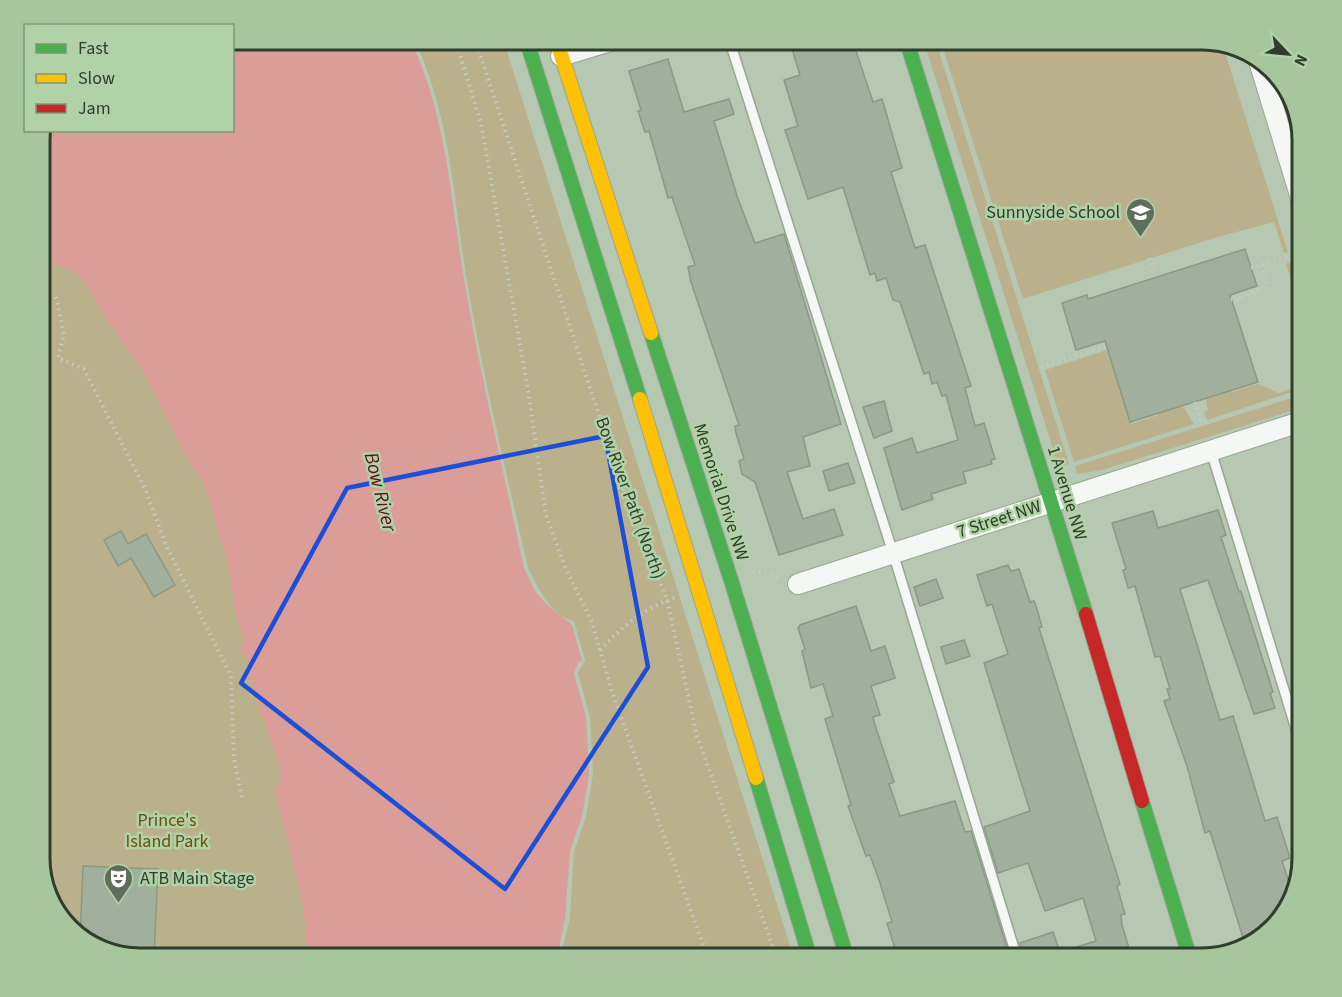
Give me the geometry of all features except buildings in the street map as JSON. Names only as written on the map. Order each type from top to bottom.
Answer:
[{"type":"main road","points":[[529,50],[700,590],[807,948]]},
{"type":"main road","name":"Memorial Drive NW","points":[[560,50],[731,580],[844,948]]},
{"type":"main road","name":"1 Avenue NW","points":[[909,50],[1052,502],[1187,948]]},
{"type":"street","points":[[1266,84],[1292,169]]},
{"type":"street","name":"7 Street NW","points":[[798,584],[1292,425]]},
{"type":"lane","points":[[732,50],[1014,948]]},
{"type":"lane","points":[[1211,451],[1292,716]]},
{"type":"path","points":[[458,50],[481,123],[528,390],[546,515],[566,569],[592,622],[612,692],[704,948]]},
{"type":"path","name":"Bow River Path (North)","points":[[480,50],[624,491],[667,600],[697,736],[773,948]]},
{"type":"path","points":[[1251,268],[1291,255]]},
{"type":"path","points":[[1149,258],[1155,276]]},
{"type":"path","points":[[1233,298],[1238,300],[1268,287],[1261,264]]},
{"type":"path","points":[[56,297],[64,334],[58,358],[84,369],[146,491],[166,545],[231,676],[234,759],[242,797]]},
{"type":"path","points":[[1041,367],[1107,346]]},
{"type":"path","points":[[1195,402],[1201,424]]},
{"type":"path","points":[[748,574],[758,571],[798,584]]},
{"type":"path","points":[[600,650],[626,623],[643,611],[678,597]]},
{"type":"highlighted area","points":[[605,436],[648,667],[505,889],[241,683],[347,488]]},
{"type":"green space","points":[[419,50],[506,50],[791,948],[562,948],[570,918],[574,851],[586,817],[593,774],[590,717],[578,673],[585,660],[574,621],[559,614],[552,607],[528,568],[474,322],[444,129]]},
{"type":"green space","points":[[926,50],[938,50],[1069,464],[1060,467]]},
{"type":"green space","points":[[944,50],[1214,50],[1225,52],[1288,252],[1284,253],[1274,222],[1214,238],[1023,299]]},
{"type":"green space","name":"Prince's Island Park","points":[[58,257],[88,274],[211,483],[288,770],[316,948],[139,948],[122,946],[110,943],[85,929],[72,917],[59,897],[50,864],[50,258]]},
{"type":"green space","points":[[1291,262],[1292,282],[1286,264]]},
{"type":"green space","points":[[1107,350],[1131,424],[1158,415],[1157,410],[1181,403],[1194,424],[1074,462],[1045,370]]},
{"type":"green space","points":[[1258,384],[1279,393],[1292,389],[1292,392],[1207,420],[1204,412],[1208,410],[1205,395],[1229,387],[1232,392]]},
{"type":"green space","points":[[1292,398],[1291,411],[1102,470],[1077,474],[1075,466]]},
{"type":"water","name":"Bow River","points":[[234,50],[415,50],[423,69],[441,133],[473,330],[524,568],[535,591],[546,604],[572,625],[582,661],[578,662],[574,674],[586,716],[589,775],[582,816],[570,852],[565,918],[559,948],[307,948],[303,903],[275,789],[280,784],[281,771],[251,683],[246,657],[240,649],[245,640],[236,616],[229,569],[204,482],[190,464],[144,373],[106,319],[90,289],[78,274],[62,266],[50,264],[50,132],[234,132]]},
{"type":"traffic: fast","points":[[529,50],[640,399]]},
{"type":"traffic: fast","points":[[909,50],[1086,614]]},
{"type":"traffic: fast","points":[[651,333],[731,580],[844,948]]},
{"type":"traffic: fast","points":[[756,778],[807,948]]},
{"type":"traffic: fast","points":[[1142,801],[1187,948]]},
{"type":"traffic: slow","points":[[560,50],[651,333]]},
{"type":"traffic: slow","points":[[640,399],[756,778]]},
{"type":"traffic: jam","points":[[1086,614],[1142,801]]},
{"type":"place","name":"Sunnyside School","points":[[1141,238]]},
{"type":"place","name":"ATB Main Stage","points":[[119,904]]}]
